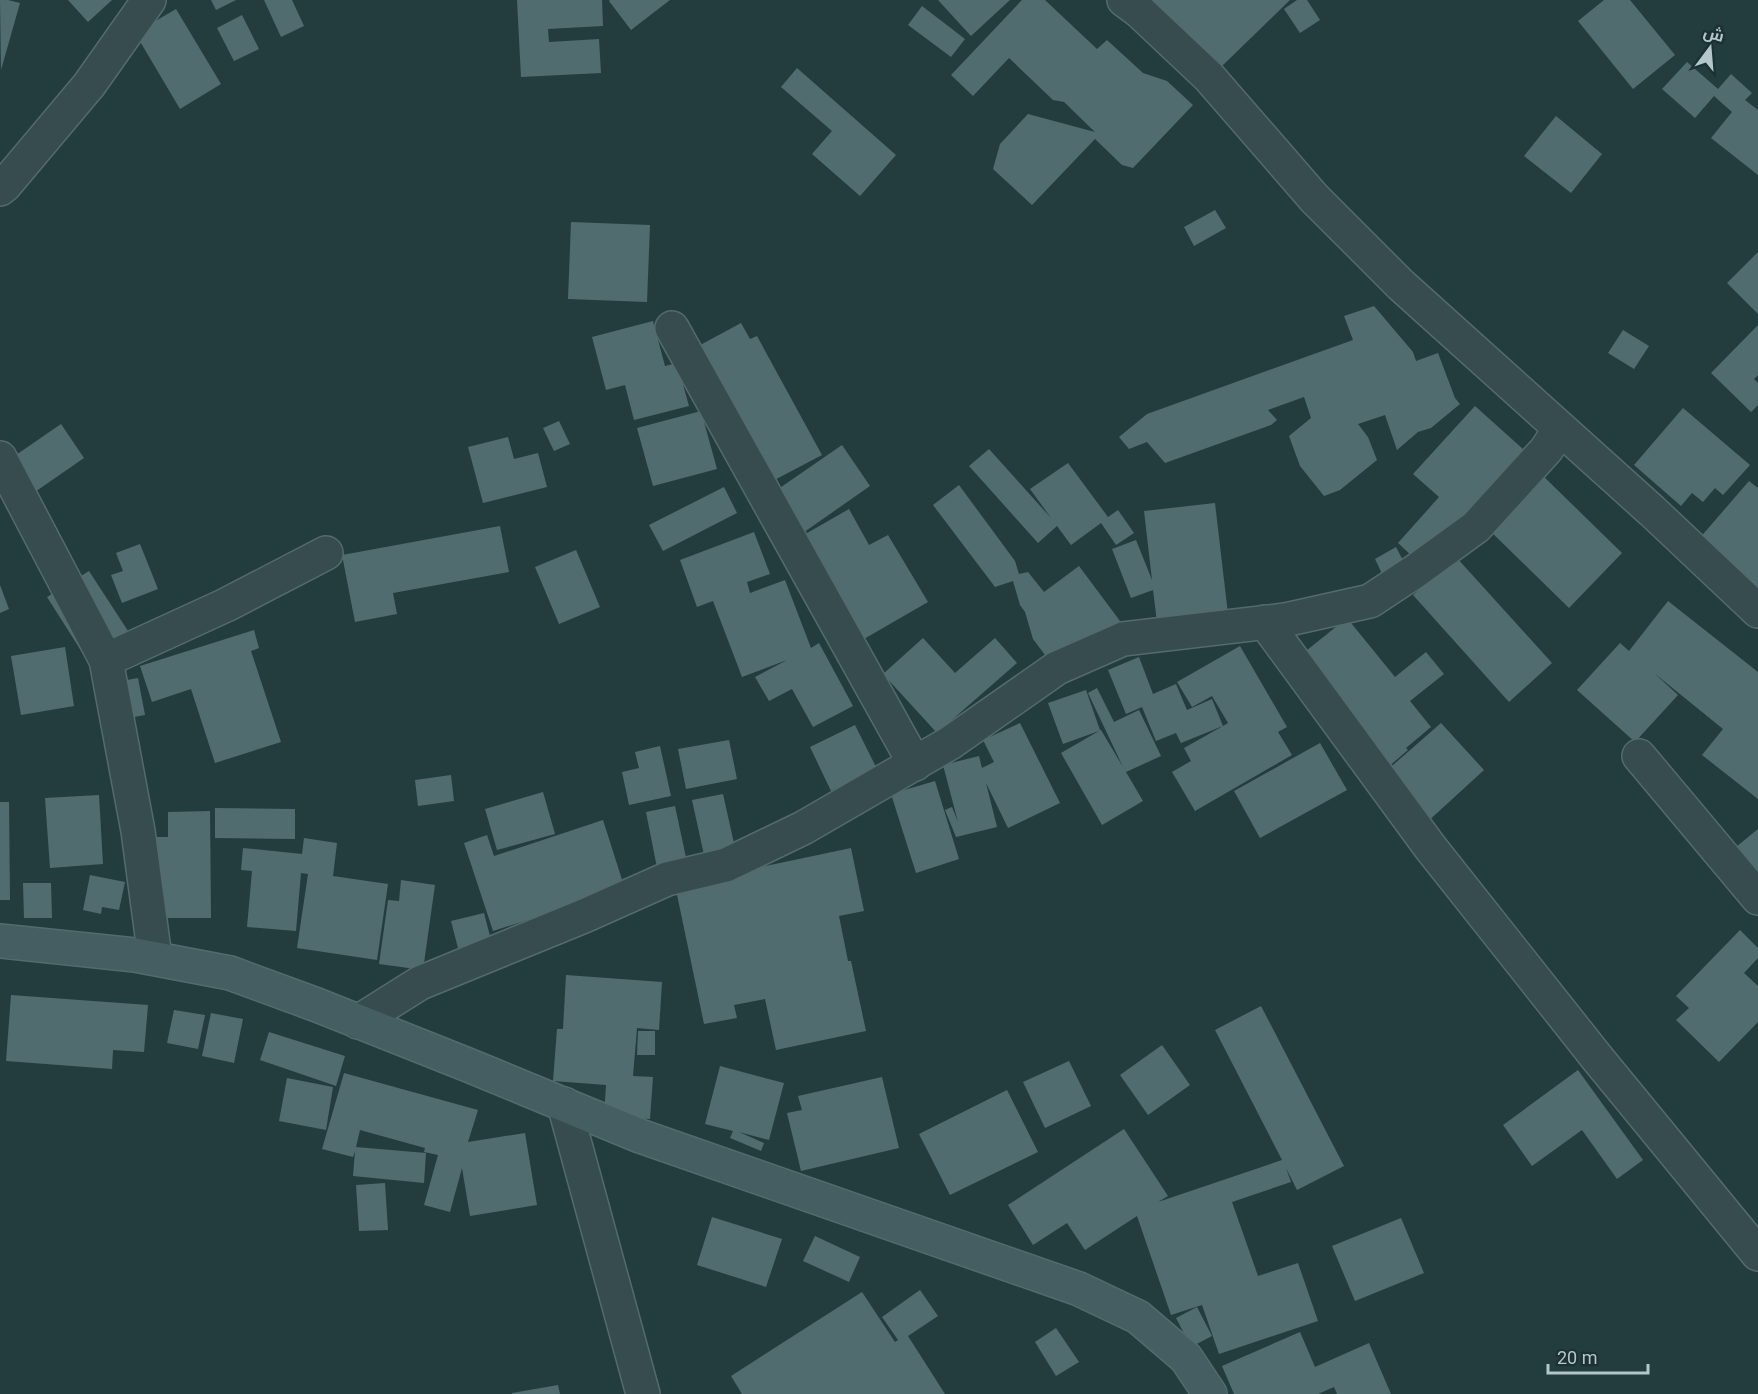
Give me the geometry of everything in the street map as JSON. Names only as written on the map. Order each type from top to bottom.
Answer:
[{"type":"main road","points":[[0,941],[135,955],[230,973],[651,1140],[1079,1289],[1138,1317],[1186,1358],[1210,1394]]},
{"type":"street","points":[[0,189],[90,86],[149,0]]},
{"type":"street","points":[[1124,0],[1139,11],[1209,77],[1314,198],[1393,277],[1652,511],[1758,611]]},
{"type":"street","points":[[672,328],[915,764]]},
{"type":"street","points":[[358,1022],[420,982],[584,916],[667,879],[726,865],[803,828],[950,743],[1057,668],[1123,639],[1285,620],[1370,601],[1476,527],[1546,450],[1560,429]]},
{"type":"street","points":[[0,458],[106,660],[138,831],[155,958]]},
{"type":"street","points":[[106,660],[226,605],[326,553]]},
{"type":"street","points":[[1265,622],[1430,847],[1598,1059],[1758,1254]]},
{"type":"street","points":[[1639,756],[1758,898]]},
{"type":"street","points":[[564,1104],[643,1394]]},
{"type":"building","points":[[0,0],[20,3],[1,70]]},
{"type":"building","points":[[68,0],[112,0],[88,22]]},
{"type":"building","points":[[211,0],[236,0],[216,10]]},
{"type":"building","points":[[264,0],[292,0],[304,26],[281,37]]},
{"type":"building","points":[[517,0],[602,0],[603,26],[548,29],[549,42],[599,39],[601,73],[521,77]]},
{"type":"building","points":[[610,0],[670,0],[631,30]]},
{"type":"building","points":[[938,0],[1010,0],[971,36]]},
{"type":"building","points":[[1022,0],[1045,0],[1097,49],[1107,40],[1143,73],[1167,81],[1193,105],[1133,168],[1122,165],[1095,139],[1032,205],[993,169],[1000,144],[1028,114],[1095,132],[1064,102],[1053,100],[1009,58],[973,96],[951,75]]},
{"type":"building","points":[[1153,0],[1290,0],[1220,68]]},
{"type":"building","points":[[1297,0],[1307,0],[1320,20],[1300,33],[1284,9]]},
{"type":"building","points":[[1604,0],[1630,0],[1675,55],[1633,89],[1578,21]]},
{"type":"building","points":[[922,6],[965,39],[951,57],[908,25]]},
{"type":"building","points":[[176,9],[221,84],[180,109],[135,33]]},
{"type":"building","points":[[242,15],[259,49],[234,61],[217,28]]},
{"type":"building","points":[[1687,62],[1718,89],[1731,74],[1752,93],[1745,100],[1758,110],[1758,175],[1711,138],[1732,112],[1714,96],[1695,118],[1662,89]]},
{"type":"building","points":[[797,68],[896,155],[860,196],[812,154],[832,131],[781,87]]},
{"type":"building","points":[[1556,116],[1602,154],[1571,193],[1524,156]]},
{"type":"building","points":[[1215,210],[1226,228],[1194,246],[1184,227]]},
{"type":"building","points":[[571,222],[650,225],[647,302],[568,299]]},
{"type":"building","points":[[1758,252],[1758,314],[1727,283]]},
{"type":"building","points":[[1374,306],[1413,352],[1416,361],[1438,353],[1455,398],[1460,404],[1431,428],[1418,432],[1397,450],[1385,415],[1358,424],[1368,437],[1377,460],[1340,490],[1324,496],[1300,466],[1289,436],[1311,418],[1304,397],[1268,410],[1277,420],[1271,425],[1165,463],[1147,442],[1129,449],[1119,437],[1147,414],[1353,340],[1344,316]]},
{"type":"building","points":[[653,321],[665,366],[677,363],[689,406],[634,420],[625,385],[606,390],[592,337]]},
{"type":"building","points":[[741,323],[750,339],[757,336],[822,455],[765,485],[691,350]]},
{"type":"building","points":[[1758,325],[1758,375],[1754,379],[1758,383],[1758,405],[1751,412],[1711,373]]},
{"type":"building","points":[[1623,330],[1649,346],[1634,369],[1608,353]]},
{"type":"building","points":[[1475,406],[1532,457],[1427,570],[1398,543],[1439,497],[1413,474]]},
{"type":"building","points":[[1683,408],[1750,465],[1723,495],[1715,488],[1703,502],[1692,493],[1681,506],[1634,465]]},
{"type":"building","points":[[701,411],[717,469],[653,486],[637,428]]},
{"type":"building","points":[[559,421],[570,444],[554,451],[543,428]]},
{"type":"building","points":[[61,424],[84,458],[19,503],[0,466]]},
{"type":"building","points":[[508,437],[514,459],[538,453],[547,487],[483,503],[468,447]]},
{"type":"building","points":[[842,445],[870,486],[800,535],[771,494]]},
{"type":"building","points":[[989,449],[1051,518],[1030,489],[1068,463],[1108,517],[1118,510],[1134,533],[1116,545],[1101,523],[1071,545],[1057,526],[1038,543],[969,466]]},
{"type":"building","points":[[1538,471],[1622,553],[1569,608],[1484,525]]},
{"type":"building","points":[[1749,481],[1758,488],[1758,603],[1692,547]]},
{"type":"building","points":[[959,485],[1015,561],[1019,574],[1028,572],[1044,592],[1079,566],[1120,621],[1103,633],[1071,642],[1048,659],[1033,639],[1013,581],[995,587],[933,505]]},
{"type":"building","points":[[724,487],[737,513],[663,551],[649,525]]},
{"type":"building","points":[[1215,503],[1228,614],[1157,622],[1153,590],[1131,598],[1112,549],[1136,540],[1152,580],[1144,511]]},
{"type":"building","points":[[849,509],[869,545],[888,535],[928,602],[857,643],[788,544]]},
{"type":"building","points":[[500,526],[509,572],[393,593],[397,614],[355,622],[342,555]]},
{"type":"building","points":[[754,532],[770,574],[747,582],[750,593],[785,580],[811,648],[819,643],[853,706],[813,727],[792,689],[769,701],[755,677],[787,660],[742,677],[713,601],[697,607],[680,560]]},
{"type":"building","points":[[140,544],[158,589],[122,603],[111,575],[123,571],[116,553]]},
{"type":"building","points":[[1396,547],[1408,570],[1386,582],[1375,559]]},
{"type":"building","points":[[576,550],[600,607],[559,624],[535,567]]},
{"type":"building","points":[[1456,557],[1552,663],[1509,702],[1413,595]]},
{"type":"building","points":[[89,571],[130,634],[94,671],[47,597]]},
{"type":"building","points":[[0,585],[9,609],[0,613]]},
{"type":"building","points":[[1668,601],[1758,672],[1758,799],[1702,755],[1723,729],[1654,673],[1678,695],[1635,742],[1577,690],[1620,643],[1629,651]]},
{"type":"building","points":[[1347,618],[1395,677],[1426,652],[1444,674],[1410,701],[1431,727],[1381,773],[1291,663]]},
{"type":"building","points":[[254,630],[259,648],[251,651],[281,742],[215,763],[191,689],[152,702],[140,666]]},
{"type":"building","points":[[923,638],[955,673],[995,638],[1017,663],[937,733],[883,674]]},
{"type":"building","points":[[1240,646],[1287,727],[1278,732],[1292,755],[1195,811],[1172,772],[1191,761],[1184,748],[1228,723],[1212,696],[1192,707],[1177,682]]},
{"type":"building","points":[[65,647],[74,706],[21,715],[11,656]]},
{"type":"building","points":[[1139,657],[1153,694],[1176,684],[1187,710],[1212,699],[1223,726],[1181,743],[1176,733],[1156,741],[1142,707],[1126,714],[1108,670]]},
{"type":"building","points":[[138,678],[145,715],[117,720],[110,683]]},
{"type":"building","points":[[1097,688],[1114,722],[1139,710],[1161,756],[1126,772],[1143,801],[1102,825],[1061,753],[1099,731],[1063,744],[1048,703],[1086,690],[1100,730],[1123,767],[1088,693]]},
{"type":"building","points":[[1020,723],[1060,803],[1008,828],[986,783],[997,827],[956,837],[945,810],[952,807],[958,822],[943,765],[979,756],[982,768],[994,762],[983,740]]},
{"type":"building","points":[[1441,723],[1484,770],[1425,824],[1494,901],[1482,911],[1369,786]]},
{"type":"building","points":[[855,725],[877,769],[831,791],[810,747]]},
{"type":"building","points":[[729,740],[737,779],[686,789],[678,749]]},
{"type":"building","points":[[1320,743],[1347,790],[1260,838],[1234,791]]},
{"type":"building","points":[[660,746],[671,796],[629,805],[622,772],[639,768],[635,752]]},
{"type":"building","points":[[451,775],[454,801],[418,806],[415,780]]},
{"type":"building","points":[[935,781],[959,859],[916,873],[891,794]]},
{"type":"building","points":[[543,792],[555,834],[497,850],[485,809]]},
{"type":"building","points":[[723,794],[735,848],[704,855],[692,800]]},
{"type":"building","points":[[99,795],[103,864],[50,868],[45,798]]},
{"type":"building","points":[[0,802],[9,802],[10,900],[0,900]]},
{"type":"building","points":[[675,806],[688,867],[658,873],[646,812]]},
{"type":"building","points":[[215,808],[295,809],[295,839],[215,838]]},
{"type":"building","points":[[210,811],[211,918],[147,918],[146,837],[168,837],[168,812]]},
{"type":"building","points":[[603,820],[625,889],[493,931],[464,843],[487,835],[494,856]]},
{"type":"building","points":[[1758,829],[1758,896],[1725,856]]},
{"type":"building","points":[[304,838],[337,843],[333,876],[388,884],[377,960],[297,948],[308,874],[301,873],[296,931],[247,927],[252,871],[241,870],[243,848],[302,854]]},
{"type":"building","points":[[851,848],[864,911],[839,916],[866,1031],[776,1050],[765,999],[734,1005],[737,1018],[704,1024],[675,885]]},
{"type":"building","points":[[90,875],[125,882],[119,910],[102,907],[101,914],[83,910]]},
{"type":"building","points":[[401,880],[435,885],[423,970],[379,964],[388,900],[399,901]]},
{"type":"building","points":[[23,883],[51,883],[52,918],[24,918]]},
{"type":"building","points":[[484,913],[491,940],[458,948],[451,921]]},
{"type":"building","points":[[1740,930],[1758,948],[1758,958],[1744,973],[1758,986],[1758,1022],[1719,1062],[1676,1020],[1689,1008],[1676,996]]},
{"type":"building","points":[[566,975],[662,982],[659,1030],[637,1028],[633,1076],[653,1077],[650,1119],[604,1116],[606,1085],[553,1081],[557,1029],[563,1029]]},
{"type":"building","points":[[11,995],[148,1005],[144,1052],[113,1050],[112,1069],[6,1061]]},
{"type":"building","points":[[1261,1006],[1344,1166],[1297,1190],[1286,1168],[1291,1182],[1232,1202],[1258,1276],[1298,1263],[1318,1321],[1219,1354],[1202,1305],[1171,1315],[1137,1216],[1085,1250],[1067,1223],[1033,1245],[1008,1205],[1124,1129],[1168,1196],[1158,1202],[1282,1160],[1215,1030]]},
{"type":"building","points":[[174,1010],[205,1015],[198,1049],[167,1043]]},
{"type":"building","points":[[211,1013],[243,1019],[234,1063],[202,1056]]},
{"type":"building","points":[[638,1031],[655,1031],[655,1055],[637,1055]]},
{"type":"building","points":[[269,1032],[345,1056],[336,1086],[260,1060]]},
{"type":"building","points":[[1162,1045],[1190,1085],[1148,1115],[1120,1075]]},
{"type":"building","points":[[1069,1061],[1091,1106],[1045,1128],[1023,1082]]},
{"type":"building","points":[[720,1066],[784,1083],[769,1140],[739,1132],[764,1143],[761,1151],[730,1138],[733,1131],[705,1124]]},
{"type":"building","points":[[1578,1070],[1643,1160],[1617,1179],[1582,1130],[1532,1166],[1503,1125]]},
{"type":"building","points":[[344,1073],[478,1110],[468,1142],[525,1133],[537,1205],[470,1216],[462,1168],[450,1212],[424,1205],[438,1155],[424,1152],[425,1148],[360,1130],[356,1147],[426,1153],[424,1183],[353,1176],[355,1151],[353,1157],[322,1149]]},
{"type":"building","points":[[882,1077],[899,1148],[801,1171],[787,1113],[802,1110],[798,1096]]},
{"type":"building","points":[[287,1078],[333,1087],[326,1130],[279,1121]]},
{"type":"building","points":[[1007,1090],[1038,1152],[950,1195],[919,1134]]},
{"type":"building","points":[[385,1183],[388,1230],[359,1231],[356,1185]]},
{"type":"building","points":[[712,1217],[782,1239],[766,1287],[697,1265]]},
{"type":"building","points":[[1401,1218],[1424,1273],[1355,1301],[1332,1246]]},
{"type":"building","points":[[815,1236],[860,1257],[849,1282],[803,1261]]},
{"type":"building","points":[[920,1290],[938,1316],[908,1336],[945,1394],[742,1394],[731,1376],[862,1292],[895,1342],[898,1340],[882,1317]]},
{"type":"building","points":[[1197,1307],[1212,1336],[1191,1347],[1176,1318]]},
{"type":"building","points":[[1056,1328],[1079,1362],[1056,1376],[1035,1342]]},
{"type":"building","points":[[1300,1332],[1315,1367],[1369,1343],[1391,1394],[1337,1394],[1334,1387],[1318,1394],[1234,1394],[1222,1366]]},
{"type":"building","points":[[558,1385],[560,1394],[512,1394],[512,1393]]}]
